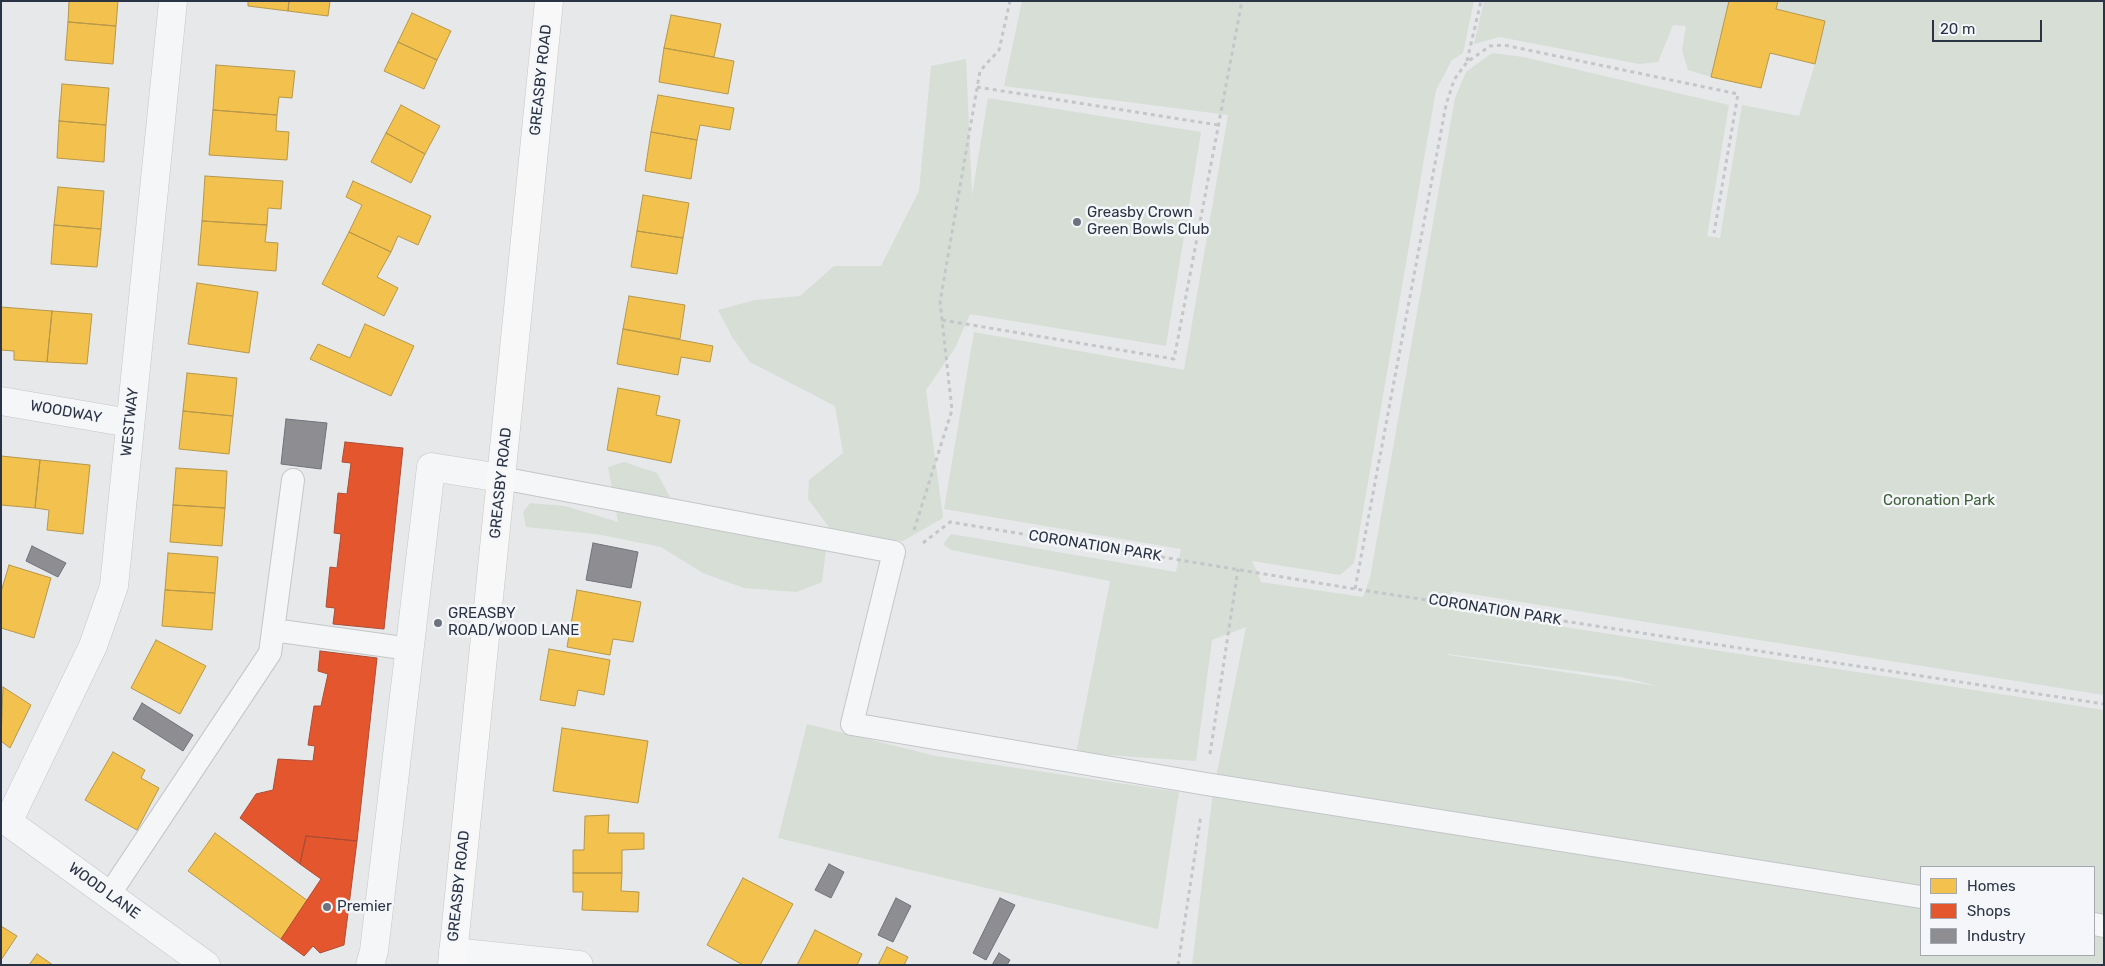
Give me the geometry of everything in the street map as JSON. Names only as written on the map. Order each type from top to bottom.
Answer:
[{"type":"main road","name":"GREASBY ROAD","points":[[452,958],[548,1]]},
{"type":"street","name":"WESTWAY","points":[[5,820],[93,646],[114,586],[174,1]]},
{"type":"street","name":"WOODWAY","points":[[1,401],[130,423]]},
{"type":"street","points":[[370,965],[374,951],[431,467],[501,478]]},
{"type":"street","name":"WOOD LANE","points":[[5,820],[206,965]]},
{"type":"street","points":[[452,958],[579,965]]},
{"type":"lane","points":[[501,478],[894,552],[852,724],[1196,782],[1920,897]]},
{"type":"lane","points":[[109,895],[270,653],[293,480]]},
{"type":"lane","points":[[273,630],[410,649]]},
{"type":"path","points":[[894,552],[912,536],[952,410],[940,302],[980,71],[999,50],[1010,1]]},
{"type":"path","points":[[942,320],[1174,359],[1242,1]]},
{"type":"path","points":[[1467,62],[1481,1]]},
{"type":"path","points":[[1355,589],[1446,106],[1454,80],[1467,62],[1490,46],[1504,46],[1738,94],[1714,233]]},
{"type":"path","points":[[977,87],[1218,125]]},
{"type":"path","name":"CORONATION PARK","points":[[894,552],[914,549],[950,522],[1355,589],[2104,704]]},
{"type":"green space","name":"Coronation Park","points":[[1022,1],[1474,1],[1463,53],[1452,60],[1436,90],[1354,563],[1340,575],[1252,561],[1261,582],[1363,597],[1370,578],[1455,98],[1466,72],[1492,53],[1523,57],[1729,105],[1707,236],[1720,238],[1742,105],[1799,116],[1815,64],[1825,21],[1776,9],[1778,1],[2104,1],[2104,695],[1452,591],[1447,609],[2104,710],[2104,965],[1192,965],[1213,792],[1246,627],[1212,640],[1196,761],[1076,753],[1110,581],[951,550],[943,544],[951,534],[1176,572],[1181,549],[944,509],[974,332],[1184,370],[1228,115],[1004,86]],"holes":[[[1448,654],[1621,677],[1658,686]]]},
{"type":"green space","points":[[1484,1],[1729,1],[1711,77],[1688,70],[1682,50],[1686,26],[1673,25],[1658,62],[1639,64],[1500,37],[1474,44]]},
{"type":"green space","points":[[966,59],[972,195],[988,98],[1201,132],[1166,346],[970,314],[955,348],[926,390],[943,518],[903,541],[834,534],[808,499],[809,480],[843,453],[835,406],[750,362],[732,337],[718,310],[755,300],[800,296],[834,266],[881,266],[919,191],[931,66]]},
{"type":"green space","points":[[624,462],[657,473],[675,506],[826,549],[822,582],[797,592],[744,588],[703,573],[661,547],[596,534],[526,527],[523,512],[530,503],[565,506],[618,522],[608,467]]},
{"type":"green space","points":[[807,724],[936,756],[1179,792],[1158,929],[778,838]]},
{"type":"building: Homes","points":[[69,1],[118,1],[116,26],[68,22]]},
{"type":"building: Homes","points":[[248,1],[289,1],[288,11],[248,6]]},
{"type":"building: Homes","points":[[289,1],[330,1],[328,16],[288,11]]},
{"type":"building: Homes","points":[[1729,1],[1778,1],[1776,9],[1825,21],[1815,64],[1770,53],[1761,88],[1711,77]]},
{"type":"building: Homes","points":[[412,13],[451,31],[437,60],[398,42]]},
{"type":"building: Homes","points":[[671,15],[721,24],[714,57],[664,48]]},
{"type":"building: Homes","points":[[68,22],[116,26],[113,64],[65,60]]},
{"type":"building: Homes","points":[[398,42],[437,60],[424,89],[384,71]]},
{"type":"building: Homes","points":[[664,48],[734,61],[728,94],[659,82]]},
{"type":"building: Homes","points":[[216,65],[295,71],[292,98],[279,97],[277,115],[213,110]]},
{"type":"building: Homes","points":[[62,84],[109,88],[106,125],[59,121]]},
{"type":"building: Homes","points":[[658,95],[734,108],[730,130],[700,125],[697,140],[651,132]]},
{"type":"building: Homes","points":[[401,105],[440,126],[425,154],[386,133]]},
{"type":"building: Homes","points":[[213,110],[277,115],[276,131],[289,132],[287,160],[209,155]]},
{"type":"building: Homes","points":[[59,121],[106,125],[104,162],[57,158]]},
{"type":"building: Homes","points":[[651,132],[697,140],[691,179],[645,171]]},
{"type":"building: Homes","points":[[386,133],[425,154],[411,183],[371,162]]},
{"type":"building: Homes","points":[[205,176],[283,181],[281,209],[268,208],[267,225],[202,221]]},
{"type":"building: Homes","points":[[353,181],[431,216],[418,245],[398,236],[391,252],[349,232],[362,205],[346,197]]},
{"type":"building: Homes","points":[[58,187],[104,191],[101,229],[54,225]]},
{"type":"building: Homes","points":[[643,195],[689,203],[683,238],[637,231]]},
{"type":"building: Homes","points":[[202,221],[267,225],[265,242],[278,243],[276,271],[198,265]]},
{"type":"building: Homes","points":[[54,225],[101,229],[97,267],[51,264]]},
{"type":"building: Homes","points":[[637,231],[683,238],[677,274],[631,267]]},
{"type":"building: Homes","points":[[349,232],[391,252],[377,277],[398,288],[384,316],[322,284]]},
{"type":"building: Homes","points":[[197,283],[258,292],[249,353],[188,344]]},
{"type":"building: Homes","points":[[629,296],[685,305],[680,339],[623,329]]},
{"type":"building: Homes","points":[[1,307],[52,311],[47,362],[14,360],[14,351],[1,350]]},
{"type":"building: Homes","points":[[52,311],[92,314],[87,364],[47,362]]},
{"type":"building: Homes","points":[[365,324],[414,346],[391,396],[310,359],[318,344],[350,358]]},
{"type":"building: Homes","points":[[623,329],[713,346],[710,362],[681,357],[678,375],[617,364]]},
{"type":"building: Homes","points":[[187,373],[237,378],[233,416],[183,411]]},
{"type":"building: Homes","points":[[618,388],[660,396],[656,415],[680,420],[671,463],[607,450]]},
{"type":"building: Homes","points":[[183,411],[233,416],[229,454],[179,449]]},
{"type":"building: Homes","points":[[1,456],[40,460],[35,508],[1,505]]},
{"type":"building: Homes","points":[[40,460],[90,465],[83,534],[47,530],[49,510],[35,508]]},
{"type":"building: Homes","points":[[176,468],[227,471],[225,508],[173,505]]},
{"type":"building: Homes","points":[[173,505],[225,508],[222,546],[170,542]]},
{"type":"building: Homes","points":[[168,553],[218,557],[215,593],[165,590]]},
{"type":"building: Homes","points":[[9,565],[51,578],[34,638],[1,628],[1,592]]},
{"type":"building: Homes","points":[[165,590],[215,593],[212,630],[162,626]]},
{"type":"building: Homes","points":[[577,590],[641,602],[633,642],[613,639],[610,655],[567,647]]},
{"type":"building: Homes","points":[[156,640],[206,666],[180,714],[131,688]]},
{"type":"building: Homes","points":[[549,649],[610,660],[604,695],[578,690],[575,706],[540,700]]},
{"type":"building: Homes","points":[[3,687],[31,705],[10,748],[1,741]]},
{"type":"building: Homes","points":[[562,728],[648,741],[638,803],[553,791]]},
{"type":"building: Homes","points":[[113,752],[145,770],[141,778],[159,788],[137,830],[85,800]]},
{"type":"building: Homes","points":[[609,815],[608,833],[644,833],[644,849],[622,850],[622,873],[573,873],[573,850],[584,850],[585,816]]},
{"type":"building: Homes","points":[[215,833],[308,901],[281,939],[188,871]]},
{"type":"building: Homes","points":[[573,873],[622,873],[621,891],[639,892],[638,912],[582,910],[583,892],[573,892]]},
{"type":"building: Homes","points":[[743,878],[793,904],[760,965],[743,965],[707,945]]},
{"type":"building: Homes","points":[[1,926],[17,936],[1,960]]},
{"type":"building: Homes","points":[[815,930],[862,954],[857,965],[797,965]]},
{"type":"building: Homes","points":[[887,947],[908,957],[904,965],[878,965]]},
{"type":"building: Homes","points":[[37,954],[53,965],[29,965]]},
{"type":"building: Shops","points":[[345,442],[403,448],[384,629],[333,624],[335,608],[326,607],[330,567],[337,568],[341,534],[334,533],[338,493],[347,494],[351,463],[342,462]]},
{"type":"building: Shops","points":[[320,651],[377,658],[357,841],[306,836],[300,864],[240,818],[256,794],[273,790],[278,759],[313,761],[315,746],[308,745],[314,706],[321,706],[328,674],[318,671]]},
{"type":"building: Shops","points":[[306,836],[357,841],[344,945],[320,953],[313,946],[304,956],[281,939],[321,879],[300,864]]},
{"type":"building: Industry","points":[[286,419],[327,423],[321,469],[281,464]]},
{"type":"building: Industry","points":[[593,543],[638,552],[631,588],[586,580]]},
{"type":"building: Industry","points":[[32,546],[66,563],[58,577],[26,561]]},
{"type":"building: Industry","points":[[142,703],[193,735],[183,751],[133,719]]},
{"type":"building: Industry","points":[[829,864],[844,872],[831,898],[815,890]]},
{"type":"building: Industry","points":[[896,898],[911,906],[893,942],[878,935]]},
{"type":"building: Industry","points":[[1000,898],[1015,905],[986,960],[973,953]]},
{"type":"building: Industry","points":[[999,953],[1010,960],[1007,965],[992,965]]},
{"type":"place","name":"Greasby Crown Green Bowls Club","points":[[1077,222]]},
{"type":"place","name":"GREASBY ROAD/WOOD LANE","points":[[438,623]]},
{"type":"place","name":"Premier","points":[[327,907]]}]
